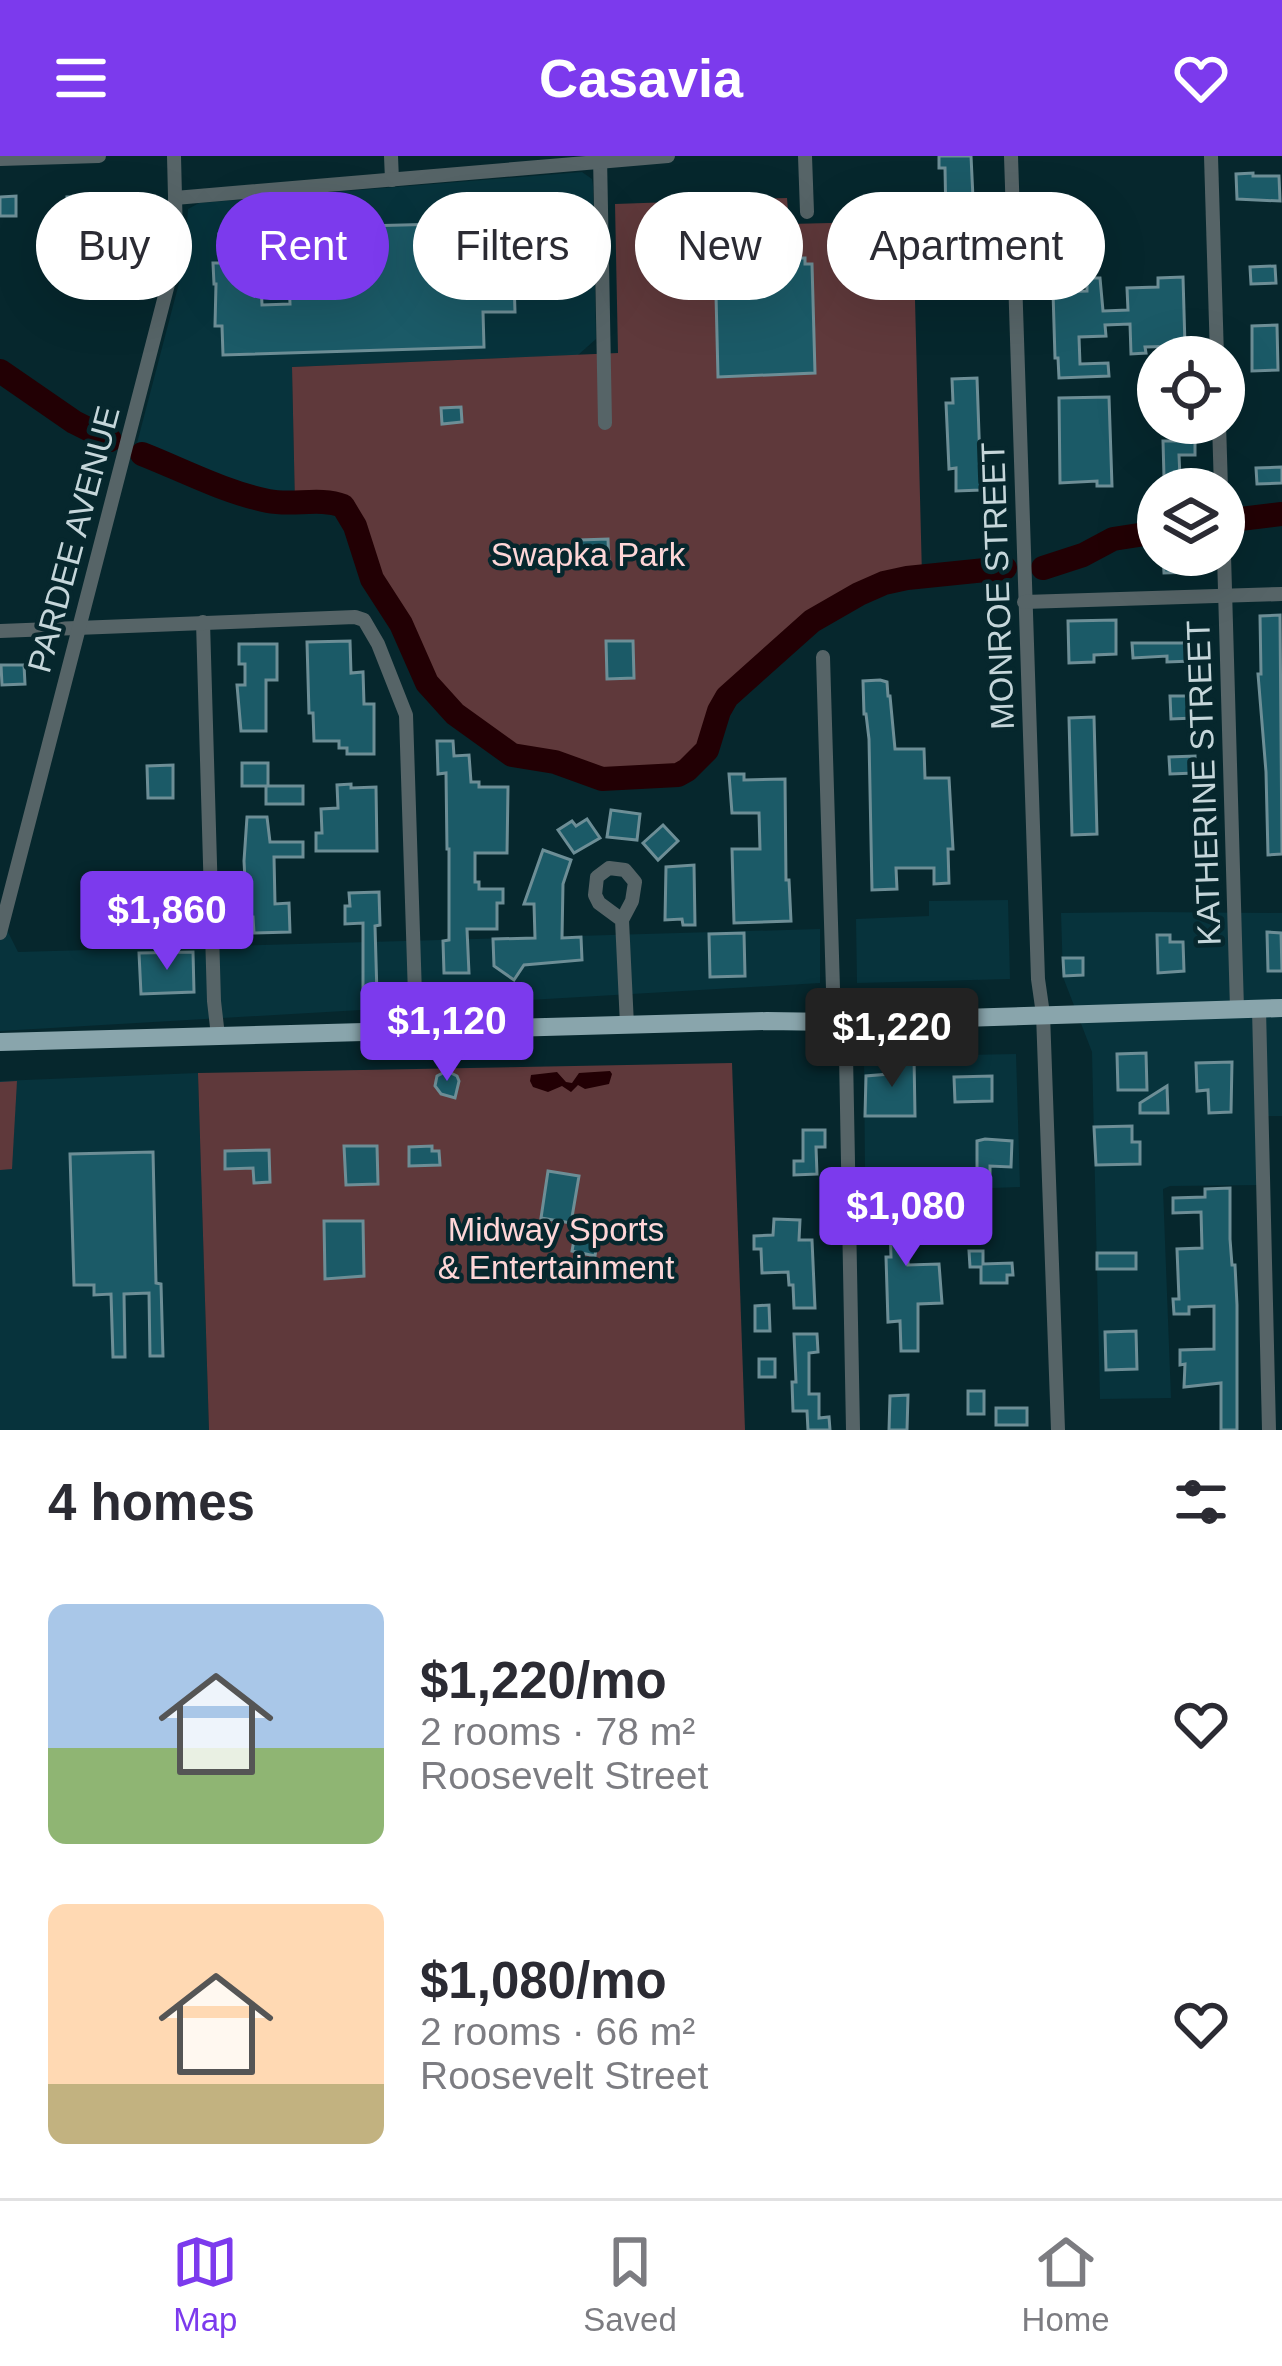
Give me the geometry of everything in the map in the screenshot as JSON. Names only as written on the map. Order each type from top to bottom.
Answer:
[{"type":"main road","points":[[0,1042],[1282,1008]]},
{"type":"street","points":[[0,159],[99,156]]},
{"type":"street","name":"PARDEE AVENUE","points":[[173,156],[175,192]]},
{"type":"street","points":[[391,156],[392,180]]},
{"type":"street","points":[[192,197],[668,156]]},
{"type":"street","points":[[805,156],[807,212]]},
{"type":"street","name":"MONROE STREET","points":[[1012,156],[1024,594],[1058,1430]]},
{"type":"street","points":[[1211,156],[1216,336]]},
{"type":"street","points":[[599,159],[605,423]]},
{"type":"street","name":"PARDEE AVENUE","points":[[0,933],[164,300]]},
{"type":"street","name":"KATHERINE STREET","points":[[1225,576],[1237,1009]]},
{"type":"street","points":[[1024,594],[1282,594]]},
{"type":"street","points":[[0,631],[364,620],[406,715],[419,1030]]},
{"type":"street","points":[[203,622],[218,1036]]},
{"type":"street","points":[[823,656],[834,1022],[846,1055],[853,1430]]},
{"type":"street","points":[[622,920],[627,1025]]},
{"type":"street","points":[[1259,1009],[1269,1430]]},
{"type":"shaded area","points":[[582,172],[592,179],[593,192],[413,192],[413,300],[595,300],[596,339],[578,355],[292,367],[295,505],[239,493],[136,447],[175,300],[192,300],[192,207],[216,202],[216,300],[389,300],[389,192],[335,192]]},
{"type":"shaded area","points":[[1008,900],[1010,979],[857,983],[856,919],[929,916],[929,901]]},
{"type":"shaded area","points":[[1061,913],[1282,913],[1282,1116],[1263,1116],[1264,1185],[1163,1189],[1171,1398],[1100,1399],[1092,1052],[1063,977]]},
{"type":"shaded area","points":[[0,916],[18,952],[820,929],[820,983],[0,1031]]},
{"type":"shaded area","points":[[1016,1054],[1020,1187],[967,1189],[966,1174],[865,1174],[864,1057]]},
{"type":"shaded area","points":[[610,1071],[609,1084],[585,1089],[578,1085],[571,1092],[562,1086],[548,1092],[530,1081],[531,1075],[557,1072],[572,1083],[579,1073]]},
{"type":"shaded area","points":[[198,1073],[209,1430],[0,1430],[0,1081]]},
{"type":"green space","name":"Swapka Park","points":[[635,203],[635,300],[803,300],[803,224],[827,223],[827,300],[915,300],[922,576],[866,591],[793,639],[727,697],[704,750],[678,775],[602,779],[555,762],[512,755],[441,701],[372,579],[349,513],[331,503],[295,505],[292,367],[618,353],[615,204]]},
{"type":"green space","name":"Midway Sports & Entertainment","points":[[732,1063],[745,1430],[209,1430],[198,1073]]},
{"type":"green space","points":[[17,1081],[12,1169],[0,1170],[0,1082]]},
{"type":"building","points":[[939,156],[971,156],[973,192],[945,192],[945,168],[939,168]]},
{"type":"building","points":[[1236,174],[1279,176],[1280,201],[1237,199]]},
{"type":"building","points":[[16,196],[16,216],[0,216],[0,197]]},
{"type":"building","points":[[389,225],[413,225],[413,300],[515,300],[515,312],[483,312],[484,347],[223,355],[222,326],[215,326],[216,284],[216,300],[262,300],[262,305],[290,304],[290,300],[389,300]]},
{"type":"building","points":[[805,258],[805,264],[812,264],[815,373],[718,377],[716,300],[803,300]]},
{"type":"building","points":[[1275,266],[1276,283],[1251,284],[1250,267]]},
{"type":"building","points":[[1183,277],[1185,336],[1137,336],[1137,354],[1131,354],[1130,324],[1105,325],[1106,336],[1079,337],[1080,364],[1108,363],[1109,376],[1059,378],[1053,300],[1102,300],[1103,311],[1128,310],[1127,288],[1158,287],[1158,278]]},
{"type":"building","points":[[1277,325],[1278,370],[1252,371],[1252,326]]},
{"type":"building","points":[[977,378],[981,490],[956,491],[956,468],[949,469],[946,403],[953,403],[952,379]]},
{"type":"building","points":[[1109,397],[1112,486],[1097,486],[1097,481],[1060,483],[1059,398]]},
{"type":"building","points":[[461,407],[462,422],[442,424],[441,408]]},
{"type":"building","points":[[1163,444],[1195,444],[1195,455],[1179,455],[1180,468],[1164,468]]},
{"type":"building","points":[[1282,467],[1282,483],[1257,484],[1256,468]]},
{"type":"building","points":[[608,539],[609,565],[581,567],[580,540]]},
{"type":"building","points":[[1280,615],[1282,854],[1268,855],[1258,674],[1260,616]]},
{"type":"building","points":[[1116,620],[1116,654],[1094,655],[1094,662],[1069,663],[1068,621]]},
{"type":"building","points":[[350,641],[351,673],[363,672],[364,704],[374,704],[374,754],[347,754],[347,748],[339,748],[339,741],[314,741],[307,642]]},
{"type":"building","points":[[606,641],[633,641],[634,678],[607,679]]},
{"type":"building","points":[[1132,643],[1192,643],[1192,661],[1167,662],[1167,656],[1133,658]]},
{"type":"building","points":[[239,644],[277,644],[277,680],[266,680],[266,731],[241,731],[237,685],[245,685],[245,664],[239,664]]},
{"type":"building","points":[[1,665],[24,665],[25,684],[2,685]]},
{"type":"building","points":[[863,681],[887,682],[895,749],[924,749],[925,778],[949,778],[953,849],[948,849],[949,883],[934,884],[934,868],[896,868],[897,889],[872,890]]},
{"type":"building","points":[[1170,696],[1194,696],[1194,718],[1171,719]]},
{"type":"building","points":[[1094,717],[1097,834],[1072,835],[1069,718]]},
{"type":"building","points":[[437,741],[453,741],[454,756],[469,755],[471,782],[479,782],[479,787],[508,787],[507,853],[475,853],[475,882],[479,889],[503,889],[503,903],[497,903],[497,929],[467,929],[469,973],[444,973],[443,941],[449,940],[449,849],[446,773],[438,774]]},
{"type":"building","points":[[1195,756],[1195,773],[1170,774],[1169,757]]},
{"type":"building","points":[[242,763],[268,763],[268,786],[303,786],[303,804],[266,804],[266,786],[242,786]]},
{"type":"building","points":[[173,765],[173,798],[148,798],[147,766]]},
{"type":"building","points":[[729,774],[744,774],[744,780],[785,779],[791,921],[734,923],[732,849],[760,849],[759,813],[732,813]]},
{"type":"building","points":[[351,784],[351,788],[376,787],[377,851],[316,851],[316,833],[322,833],[321,809],[338,808],[337,785]]},
{"type":"building","points":[[611,810],[640,814],[637,840],[607,837]]},
{"type":"building","points":[[247,817],[267,817],[270,842],[303,842],[303,857],[274,857],[275,904],[289,903],[290,932],[254,933],[253,917],[247,917]]},
{"type":"building","points":[[587,819],[600,838],[574,853],[558,830]]},
{"type":"building","points":[[663,825],[678,841],[658,860],[643,843]]},
{"type":"building","points":[[543,850],[571,860],[563,884],[562,938],[581,937],[582,960],[524,965],[514,980],[494,966],[493,939],[535,938],[534,904],[524,904]]},
{"type":"building","points":[[694,865],[695,925],[683,925],[682,919],[665,920],[666,867]]},
{"type":"building","points":[[379,892],[377,995],[363,995],[363,923],[345,924],[345,906],[350,906],[349,893]]},
{"type":"building","points":[[1267,932],[1281,933],[1282,971],[1268,971]]},
{"type":"building","points":[[744,933],[745,976],[710,977],[709,934]]},
{"type":"building","points":[[1157,935],[1183,942],[1184,971],[1158,973]]},
{"type":"building","points":[[193,952],[194,992],[141,994],[139,953]]},
{"type":"building","points":[[1063,958],[1083,958],[1083,975],[1064,976]]},
{"type":"building","points":[[1146,1053],[1147,1090],[1118,1090],[1117,1054]]},
{"type":"building","points":[[889,1057],[914,1057],[915,1116],[865,1116],[866,1076],[889,1074]]},
{"type":"building","points":[[1232,1062],[1231,1112],[1209,1113],[1208,1090],[1197,1091],[1196,1063]]},
{"type":"building","points":[[447,1071],[459,1081],[455,1098],[441,1094],[435,1086],[437,1076]]},
{"type":"building","points":[[992,1076],[992,1101],[955,1102],[954,1077]]},
{"type":"building","points":[[1167,1086],[1168,1113],[1140,1113],[1140,1103]]},
{"type":"building","points":[[1132,1126],[1132,1142],[1140,1142],[1140,1164],[1096,1165],[1094,1127]]},
{"type":"building","points":[[803,1130],[825,1130],[825,1147],[816,1147],[817,1174],[794,1175],[794,1161],[803,1161]]},
{"type":"building","points":[[977,1141],[1012,1141],[1011,1167],[990,1166],[990,1173],[977,1173]]},
{"type":"building","points":[[344,1146],[377,1146],[378,1184],[346,1185]]},
{"type":"building","points":[[432,1146],[432,1151],[439,1151],[440,1165],[409,1166],[409,1147]]},
{"type":"building","points":[[269,1150],[270,1182],[254,1183],[253,1168],[225,1169],[225,1151]]},
{"type":"building","points":[[153,1152],[163,1356],[150,1356],[149,1293],[124,1294],[125,1357],[113,1357],[111,1294],[94,1295],[94,1285],[74,1285],[70,1154]]},
{"type":"building","points":[[548,1171],[579,1176],[571,1223],[541,1218]]},
{"type":"building","points":[[883,1182],[909,1182],[908,1265],[939,1264],[942,1303],[918,1304],[918,1351],[901,1351],[900,1321],[888,1322],[890,1225],[883,1225]]},
{"type":"building","points":[[1230,1188],[1237,1305],[1237,1430],[1221,1430],[1221,1383],[1184,1387],[1180,1350],[1214,1349],[1214,1306],[1189,1307],[1189,1314],[1174,1314],[1173,1299],[1179,1299],[1177,1249],[1202,1248],[1201,1212],[1173,1213],[1173,1198],[1205,1197],[1205,1189]]},
{"type":"building","points":[[774,1219],[800,1220],[799,1240],[812,1240],[815,1308],[794,1308],[788,1272],[762,1273],[761,1249],[754,1249],[754,1236],[773,1235]]},
{"type":"building","points":[[324,1221],[363,1221],[364,1276],[325,1279]]},
{"type":"building","points":[[576,1229],[598,1234],[595,1256],[572,1251]]},
{"type":"building","points":[[969,1251],[983,1251],[983,1264],[1012,1263],[1013,1275],[1007,1275],[1007,1283],[981,1283],[981,1267],[970,1267]]},
{"type":"building","points":[[1097,1253],[1136,1253],[1136,1269],[1097,1269]]},
{"type":"building","points":[[769,1305],[770,1331],[755,1331],[755,1306]]},
{"type":"building","points":[[1136,1331],[1137,1369],[1106,1370],[1105,1332]]},
{"type":"building","points":[[794,1334],[817,1334],[818,1352],[809,1353],[809,1394],[819,1394],[819,1418],[829,1417],[830,1430],[808,1430],[807,1411],[793,1411]]},
{"type":"building","points":[[759,1359],[775,1359],[775,1377],[759,1377]]},
{"type":"building","points":[[968,1391],[984,1391],[984,1414],[968,1414]]},
{"type":"building","points":[[908,1395],[907,1430],[889,1430],[890,1396]]},
{"type":"building","points":[[996,1408],[1027,1408],[1027,1425],[996,1425]]},
{"type":"waterway","points":[[0,371],[74,422],[110,440]]},
{"type":"waterway","points":[[142,454],[252,497],[343,506],[355,526],[372,579],[401,624],[427,683],[455,714],[512,755],[555,762],[602,779],[678,775],[687,770],[707,750],[727,697],[812,621],[859,594],[907,578],[1005,568]]},
{"type":"waterway","points":[[1245,518],[1282,514]]},
{"type":"waterway","points":[[1043,568],[1113,539],[1137,535]]}]
